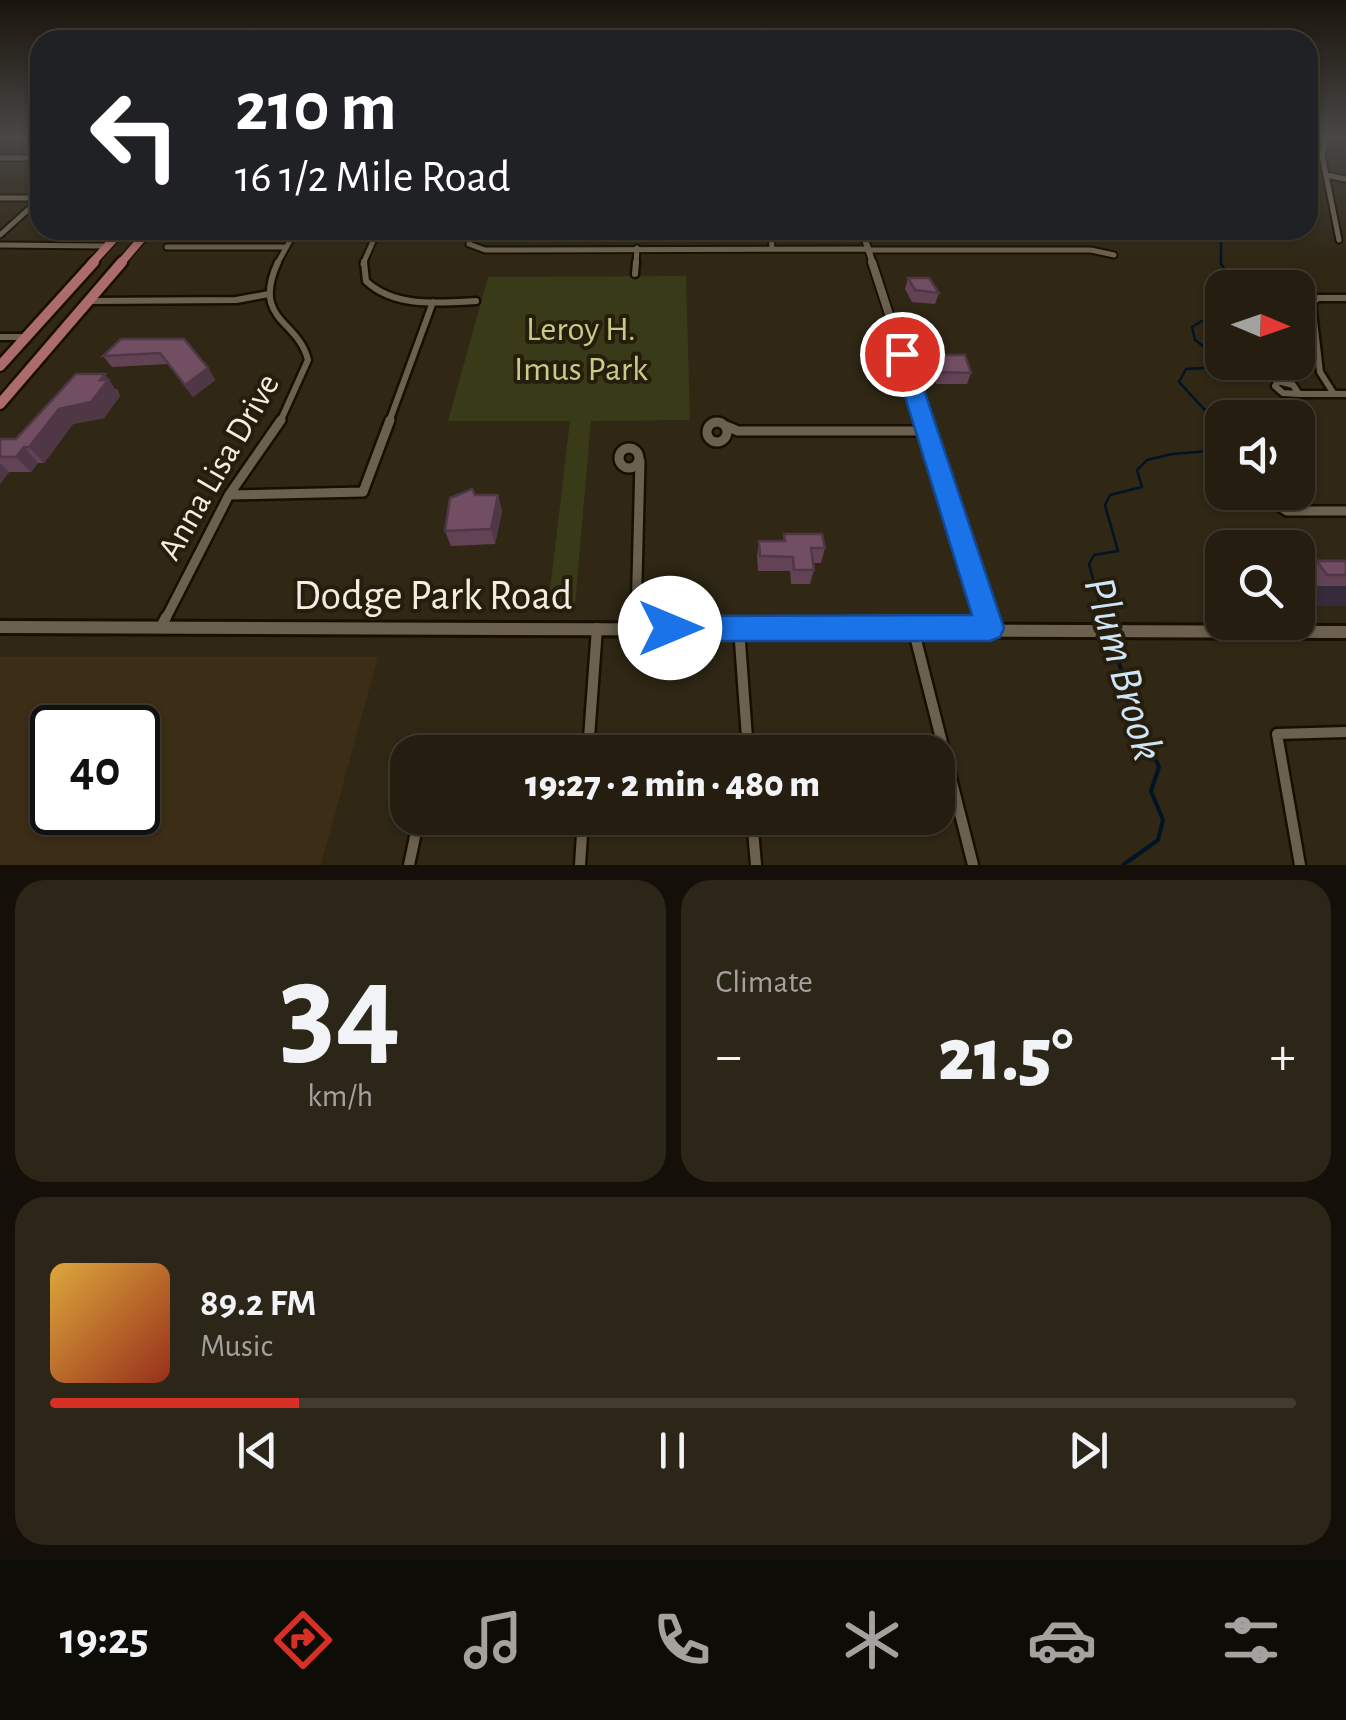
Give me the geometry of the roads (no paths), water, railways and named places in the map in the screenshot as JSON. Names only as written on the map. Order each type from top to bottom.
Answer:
[{"type":"main road","points":[[28,372],[8,374],[0,366],[113,240]]},
{"type":"main road","points":[[0,404],[140,240]]},
{"type":"street","points":[[1326,177],[1339,240]]},
{"type":"street","points":[[0,198],[30,199]]},
{"type":"street","points":[[0,234],[30,208]]},
{"type":"street","points":[[88,301],[236,300],[269,294],[273,270],[290,240]]},
{"type":"street","points":[[374,240],[363,264],[366,281],[394,298],[476,301]]},
{"type":"street","points":[[469,240],[471,247],[1091,250],[1114,256]]},
{"type":"street","points":[[772,240],[772,248]]},
{"type":"street","points":[[866,240],[990,628]]},
{"type":"street","points":[[0,245],[108,246]]},
{"type":"street","points":[[167,247],[286,246]]},
{"type":"street","points":[[635,274],[637,248]]},
{"type":"street","name":"Anna Lisa Drive","points":[[161,628],[229,495],[273,436],[308,365],[305,349],[272,312],[269,294]]},
{"type":"street","points":[[1334,394],[1320,372],[1313,299],[1346,298]]},
{"type":"street","points":[[229,495],[363,492],[433,302]]},
{"type":"street","points":[[0,338],[26,337]]},
{"type":"street","points":[[1302,392],[1346,394]]},
{"type":"street","points":[[726,432],[926,431]]},
{"type":"street","points":[[636,628],[640,474],[640,461],[636,451],[622,451],[618,462],[640,474]]},
{"type":"street","points":[[627,467],[640,461]]},
{"type":"street","points":[[1310,510],[1346,511]]},
{"type":"street","name":"Dodge Park Road","points":[[0,627],[1346,632]]},
{"type":"street","points":[[589,735],[597,628]]},
{"type":"street","points":[[739,628],[747,735]]},
{"type":"street","points":[[913,628],[973,865]]},
{"type":"street","points":[[1300,865],[1277,734],[1346,732]]},
{"type":"street","points":[[409,865],[415,835]]},
{"type":"street","points":[[580,865],[582,835]]},
{"type":"street","points":[[753,835],[756,865]]},
{"type":"waterway","name":"Plum Brook","points":[[1221,240],[1221,264],[1226,270]]},
{"type":"waterway","name":"Plum Brook","points":[[1205,319],[1192,327],[1195,340],[1205,347]]},
{"type":"waterway","name":"Plum Brook","points":[[1205,368],[1186,369],[1179,382],[1205,409]]},
{"type":"waterway","name":"Plum Brook","points":[[1104,620],[1089,564],[1094,555],[1118,551],[1105,505],[1110,495],[1142,487],[1137,470],[1147,460],[1205,451]]},
{"type":"waterway","name":"Plum Brook","points":[[1103,617],[1105,624]]},
{"type":"waterway","name":"Plum Brook","points":[[1110,636],[1159,767],[1151,791],[1163,820],[1158,840],[1123,865]]},
{"type":"park label","name":"Leroy H. Imus Park","points":[[581,349]]}]
